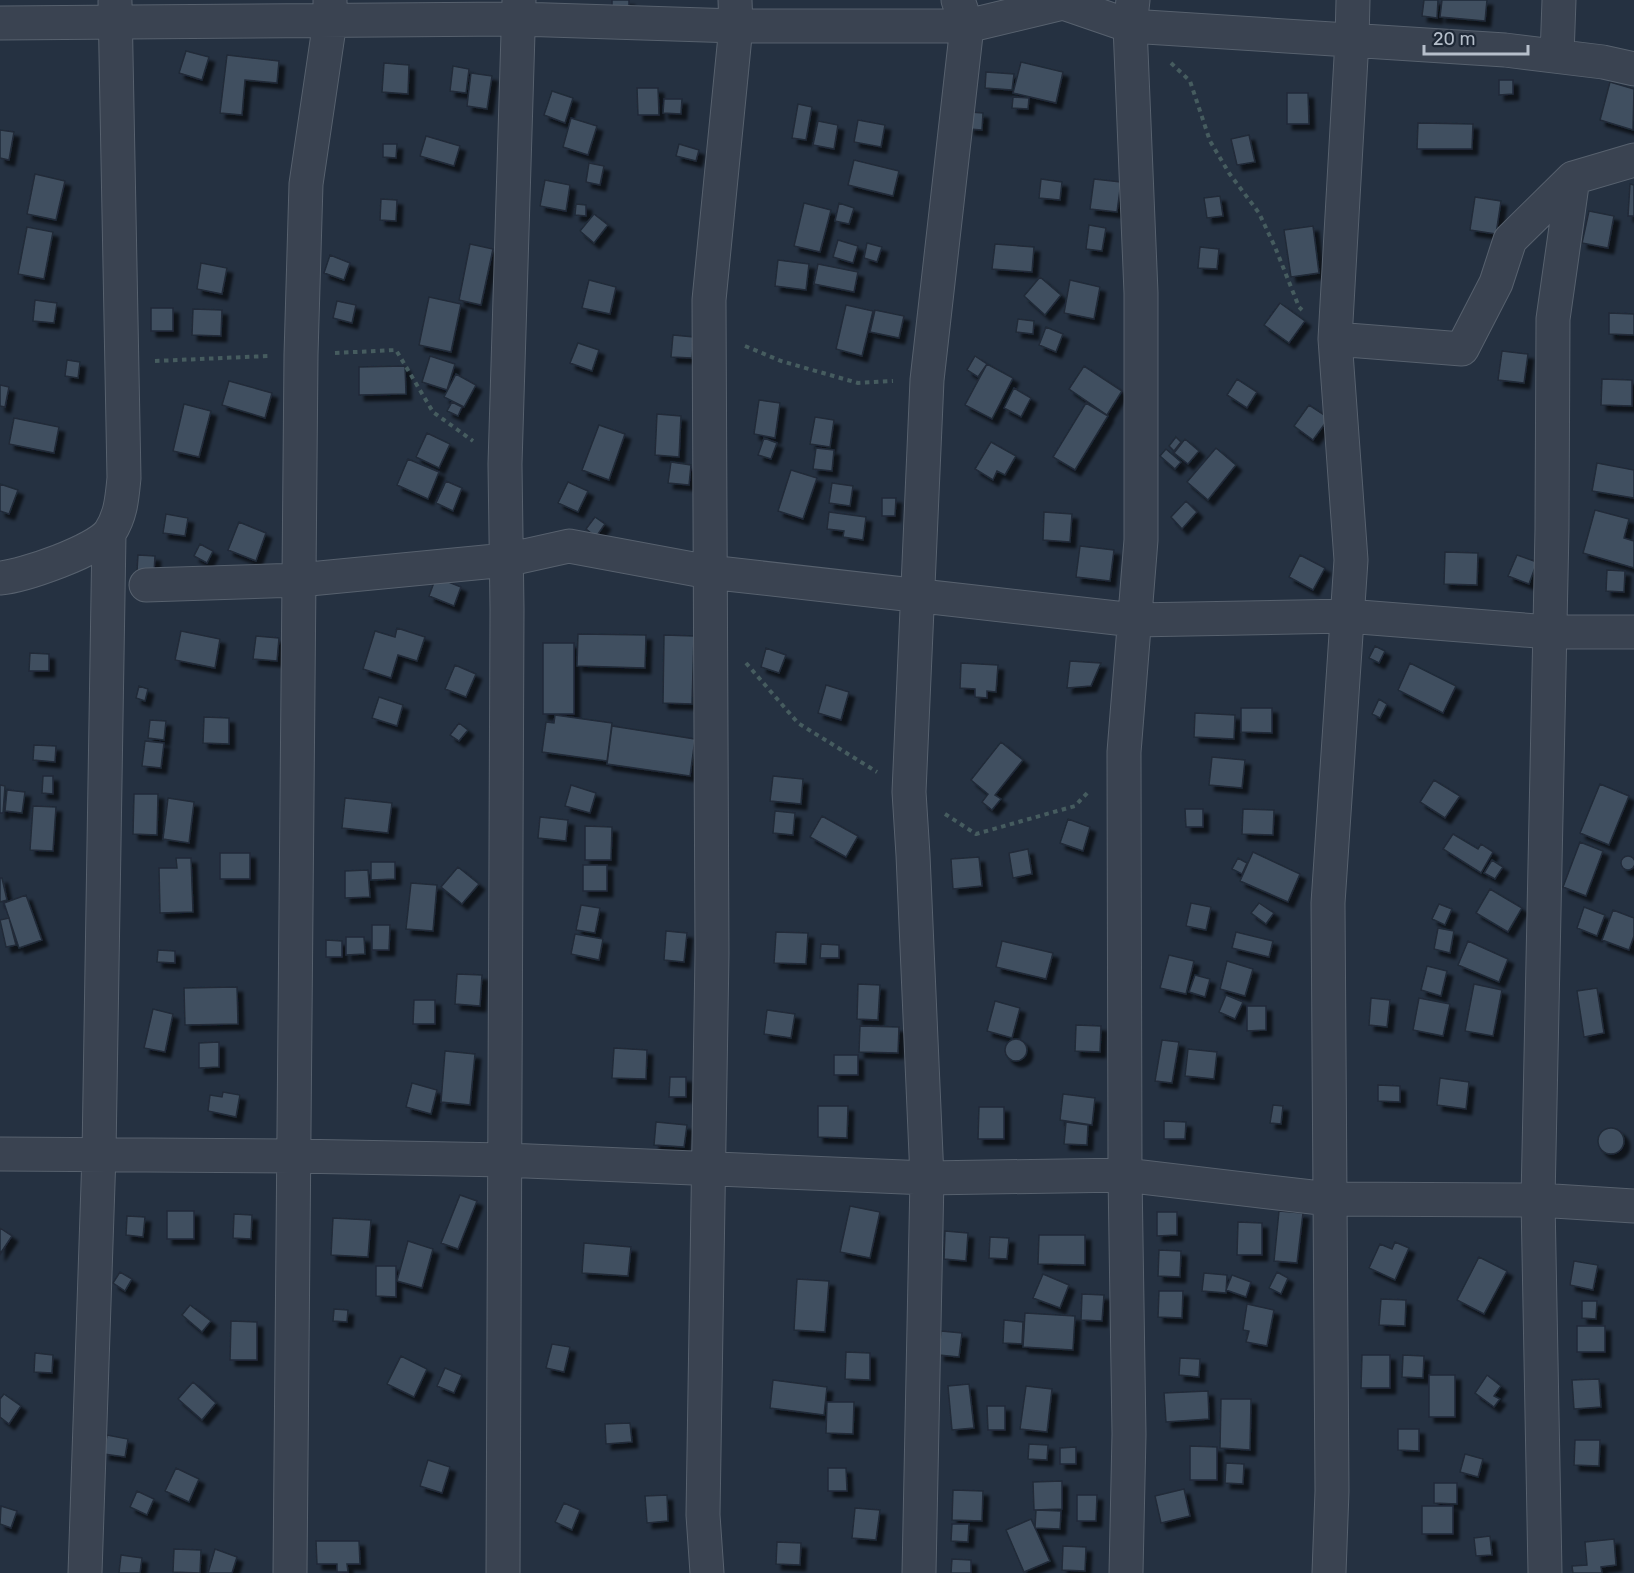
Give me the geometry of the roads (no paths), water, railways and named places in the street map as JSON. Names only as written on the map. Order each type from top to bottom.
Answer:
[{"type":"street","points":[[1329,1573],[1332,1491],[1328,903],[1351,560],[1335,339],[1353,40],[1353,0]]},
{"type":"street","points":[[1557,56],[1559,0]]},
{"type":"street","points":[[0,23],[115,11],[518,10],[963,13],[1063,3],[1353,40],[1505,50],[1557,56],[1634,69]]},
{"type":"street","points":[[290,1573],[301,355],[306,184],[330,10]]},
{"type":"street","points":[[503,1573],[505,464],[518,10]]},
{"type":"street","points":[[85,1573],[99,1154],[109,534],[121,510],[124,478],[115,11]]},
{"type":"street","points":[[707,1573],[703,1515],[711,953],[709,300],[735,13]]},
{"type":"street","points":[[919,1573],[927,1178],[909,792],[927,380],[963,13]]},
{"type":"street","points":[[1126,1573],[1129,1434],[1125,1175],[1124,752],[1141,540],[1141,293],[1132,13]]},
{"type":"street","points":[[1335,339],[1462,349],[1496,283],[1510,240],[1573,178],[1634,160]]},
{"type":"street","points":[[1545,1573],[1538,1200],[1550,632],[1553,319],[1573,178]]},
{"type":"street","points":[[0,578],[55,564],[109,534]]},
{"type":"street","points":[[146,585],[299,580],[506,560],[569,546],[709,572],[1134,620],[1347,616],[1550,632],[1634,632]]},
{"type":"street","points":[[0,1154],[505,1160],[927,1178],[1125,1175],[1329,1200],[1538,1200],[1634,1206]]}]
